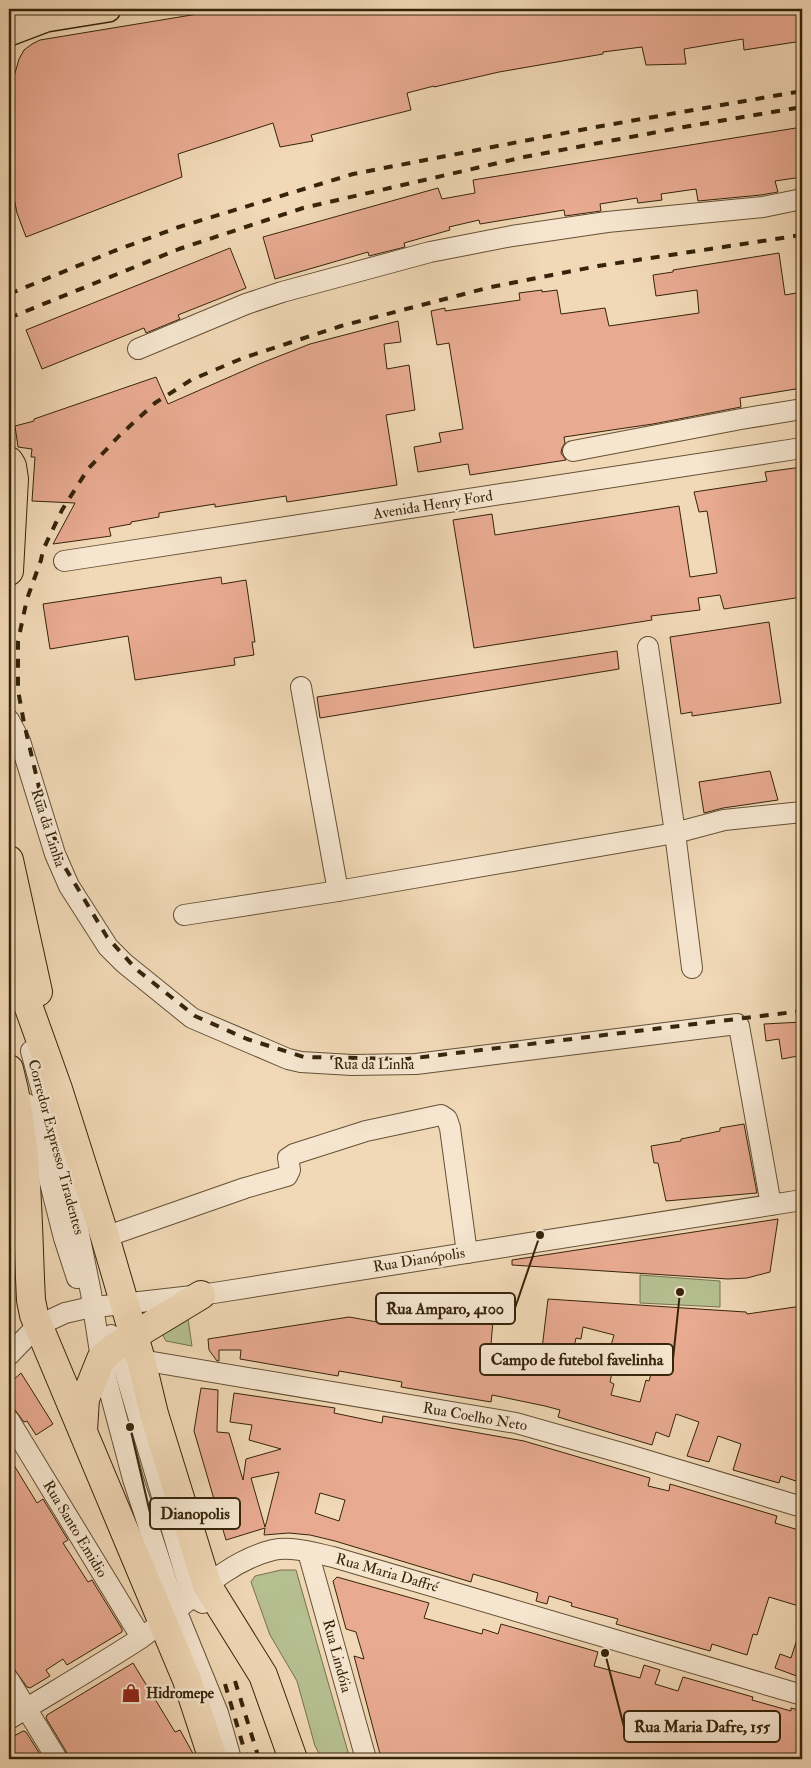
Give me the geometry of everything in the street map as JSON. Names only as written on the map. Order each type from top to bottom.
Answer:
[{"type":"highway","points":[[9,31],[18,9]]},
{"type":"highway","points":[[9,460],[14,479],[9,572]]},
{"type":"highway","points":[[9,860],[58,1089]]},
{"type":"highway","points":[[9,952],[58,1089],[105,1237],[124,1302],[123,1351],[154,1414],[200,1591],[227,1617],[263,1675],[297,1759]]},
{"type":"highway","points":[[10,1075],[20,1121],[27,1177],[34,1313]]},
{"type":"highway","points":[[9,1202],[18,1258],[34,1313],[160,1623],[187,1680],[213,1759]]},
{"type":"highway","points":[[84,1436],[85,1399],[123,1351],[201,1295]]},
{"type":"main road","points":[[9,31],[46,19],[108,9]]},
{"type":"street","points":[[138,349],[246,304],[282,292],[430,252],[512,236],[607,222],[763,207],[802,199]]},
{"type":"street","points":[[573,452],[741,418],[802,409]]},
{"type":"street","name":"Avenida Henry Ford","points":[[64,561],[802,448]]},
{"type":"street","points":[[648,646],[676,833],[692,968]]},
{"type":"street","points":[[301,687],[338,891]]},
{"type":"street","name":"Rua da Linha","points":[[9,720],[20,741],[55,854],[69,886],[100,936],[118,958],[192,1018],[288,1059],[301,1062],[352,1065],[416,1064],[737,1024],[740,1026],[771,1205]]},
{"type":"street","points":[[184,915],[338,891],[676,833],[724,820],[802,812]]},
{"type":"street","name":"Corredor Expresso Tiradentes","points":[[9,990],[24,1027],[44,1092],[73,1204],[92,1307],[102,1314],[123,1351],[133,1479],[160,1623],[218,1713],[231,1759]]},
{"type":"street","points":[[10,1075],[28,1106],[64,1238],[92,1307]]},
{"type":"street","points":[[105,1237],[245,1188],[287,1176],[290,1170],[288,1158],[294,1154],[366,1131],[441,1115],[447,1119],[450,1128],[467,1252]]},
{"type":"street","name":"Rua Dianópolis","points":[[9,1355],[34,1313],[65,1313],[124,1302],[201,1295],[802,1200]]},
{"type":"street","name":"Rua Coelho Neto","points":[[123,1351],[516,1423],[612,1449],[802,1507]]},
{"type":"street","name":"Rua Santo Emidio","points":[[9,1420],[160,1623]]},
{"type":"street","name":"Rua Maria Daffré","points":[[9,1719],[160,1623],[200,1591],[242,1562],[275,1550],[294,1549],[342,1559],[802,1695]]},
{"type":"street","name":"Rua Lindóia","points":[[308,1552],[366,1759]]},
{"type":"street","points":[[9,1680],[57,1759]]},
{"type":"green space","points":[[640,1275],[720,1281],[720,1307],[640,1303]]},
{"type":"green space","points":[[188,1319],[192,1346],[166,1341],[162,1334]]},
{"type":"green space","points":[[281,1570],[296,1570],[350,1759],[320,1755],[315,1746],[297,1681],[270,1635],[251,1582],[255,1576]]},
{"type":"building","points":[[228,9],[802,9],[802,41],[744,50],[743,39],[684,49],[686,64],[646,65],[642,47],[603,52],[603,54],[499,72],[407,93],[411,110],[311,135],[313,141],[280,147],[273,123],[178,154],[182,177],[26,237],[17,213],[9,173],[9,106],[15,73],[24,50],[40,40]]},
{"type":"building","points":[[802,127],[802,177],[775,181],[778,192],[698,201],[696,189],[661,194],[662,200],[638,203],[637,198],[600,204],[601,211],[565,216],[564,210],[480,224],[479,220],[449,227],[450,230],[404,243],[405,247],[369,256],[368,252],[275,279],[263,237],[438,188],[442,199],[475,193],[473,180]]},
{"type":"building","points":[[230,248],[246,288],[178,315],[180,319],[146,333],[144,328],[42,369],[26,330]]},
{"type":"building","points":[[779,253],[785,295],[802,292],[802,388],[740,398],[741,407],[653,424],[564,437],[565,443],[561,453],[566,460],[470,475],[468,464],[418,472],[414,447],[441,442],[439,433],[463,429],[449,343],[437,345],[431,311],[445,308],[445,311],[520,300],[519,293],[557,290],[561,314],[605,308],[609,326],[699,313],[697,290],[656,296],[653,275]]},
{"type":"building","points":[[398,321],[401,342],[384,344],[387,369],[409,365],[415,410],[386,415],[397,485],[287,502],[286,496],[159,513],[159,517],[109,528],[111,536],[53,544],[75,503],[32,501],[35,457],[31,457],[32,449],[18,447],[15,426],[34,421],[34,419],[156,377],[168,404],[310,344]]},
{"type":"building","points":[[802,467],[802,597],[724,609],[720,595],[698,598],[700,610],[651,616],[652,620],[474,648],[453,520],[492,514],[495,535],[679,506],[690,577],[717,573],[707,511],[699,512],[694,492],[767,481],[765,472]]},
{"type":"building","points":[[221,577],[222,584],[246,580],[255,642],[252,642],[254,655],[234,658],[235,665],[135,680],[128,636],[50,649],[43,604]]},
{"type":"building","points":[[769,622],[781,703],[692,716],[692,712],[681,714],[670,637]]},
{"type":"building","points":[[617,651],[619,669],[320,718],[317,697]]},
{"type":"building","points":[[770,771],[778,800],[723,808],[704,813],[699,782]]},
{"type":"building","points":[[802,1022],[802,1052],[797,1053],[798,1056],[782,1059],[779,1039],[766,1041],[764,1024]]},
{"type":"building","points":[[744,1124],[757,1193],[666,1201],[658,1163],[654,1163],[651,1146],[681,1141],[681,1139],[720,1131],[720,1128]]},
{"type":"building","points":[[778,1219],[770,1272],[747,1278],[728,1279],[512,1265],[512,1260]]},
{"type":"building","points":[[495,1297],[491,1344],[541,1357],[548,1299],[746,1312],[747,1314],[802,1306],[802,1483],[781,1476],[779,1483],[733,1470],[741,1444],[718,1436],[709,1462],[687,1456],[699,1422],[676,1414],[669,1437],[656,1432],[652,1445],[558,1417],[560,1410],[545,1406],[492,1395],[491,1402],[401,1387],[402,1382],[339,1371],[338,1376],[240,1359],[241,1350],[219,1350],[219,1361],[217,1361],[209,1350],[208,1339],[349,1317],[383,1323],[385,1311],[467,1299]],"holes":[[[583,1327],[614,1335],[609,1352],[624,1356],[627,1344],[657,1354],[649,1381],[646,1380],[640,1402],[611,1395],[614,1384],[610,1382],[612,1373],[571,1361],[576,1338],[581,1339]]]},
{"type":"building","points":[[21,1373],[53,1424],[36,1435],[27,1421],[24,1422],[15,1410],[9,1408],[9,1384]]},
{"type":"building","points":[[201,1388],[218,1390],[217,1432],[229,1433],[243,1480],[246,1459],[281,1449],[249,1440],[252,1425],[230,1422],[234,1393],[335,1408],[334,1413],[382,1423],[383,1416],[524,1441],[650,1478],[648,1486],[669,1491],[670,1484],[777,1516],[775,1523],[802,1531],[802,1607],[769,1597],[757,1635],[753,1634],[747,1655],[712,1644],[710,1651],[616,1624],[618,1619],[571,1606],[572,1603],[549,1596],[547,1604],[536,1601],[538,1593],[501,1582],[473,1574],[471,1582],[310,1535],[289,1533],[264,1535],[265,1528],[226,1540],[194,1431]],"holes":[[[279,1472],[267,1520],[265,1527],[251,1478]],[[320,1493],[345,1500],[339,1521],[315,1513]]]},
{"type":"building","points":[[9,1457],[37,1503],[43,1499],[68,1540],[63,1543],[88,1582],[92,1580],[122,1629],[122,1632],[67,1665],[63,1659],[46,1670],[50,1676],[30,1688],[27,1687],[9,1662]]},
{"type":"building","points":[[337,1577],[429,1603],[424,1618],[482,1634],[483,1629],[498,1634],[501,1624],[598,1652],[594,1666],[640,1678],[644,1665],[660,1670],[655,1684],[678,1691],[683,1677],[753,1697],[752,1700],[791,1711],[791,1708],[802,1711],[802,1759],[598,1759],[569,1754],[568,1759],[386,1759],[380,1754],[354,1656],[364,1659],[356,1632],[346,1629],[333,1581]]},
{"type":"building","points":[[800,1630],[802,1631],[802,1678],[775,1668],[780,1654],[791,1658]]},
{"type":"building","points":[[133,1663],[175,1732],[180,1730],[196,1759],[69,1759],[46,1718],[47,1715]]},
{"type":"building","points":[[23,1731],[26,1732],[43,1759],[9,1759],[9,1739]]},
{"type":"railway","points":[[9,294],[114,251],[179,227],[353,174],[596,127],[802,91]]},
{"type":"railway","points":[[9,318],[179,249],[303,208],[524,157],[802,107]]},
{"type":"railway","points":[[802,235],[598,266],[491,287],[341,326],[243,358],[191,380],[155,403],[119,436],[88,469],[62,510],[43,550],[27,599],[18,641],[18,690],[24,723],[41,796],[63,864],[107,937],[136,969],[195,1016],[247,1039],[304,1057],[407,1059],[802,1011]]},
{"type":"railway","points":[[235,1681],[259,1759]]},
{"type":"railway","points":[[225,1684],[247,1759]]},
{"type":"place","name":"Rua Amparo, 4100","points":[[540,1235]]},
{"type":"place","name":"Campo de futebol favelinha","points":[[680,1292]]},
{"type":"place","name":"Dianopolis","points":[[130,1427]]},
{"type":"place","name":"Rua Maria Dafre, 155","points":[[605,1653]]},
{"type":"place","name":"Hidromepe","points":[[131,1693]]}]
